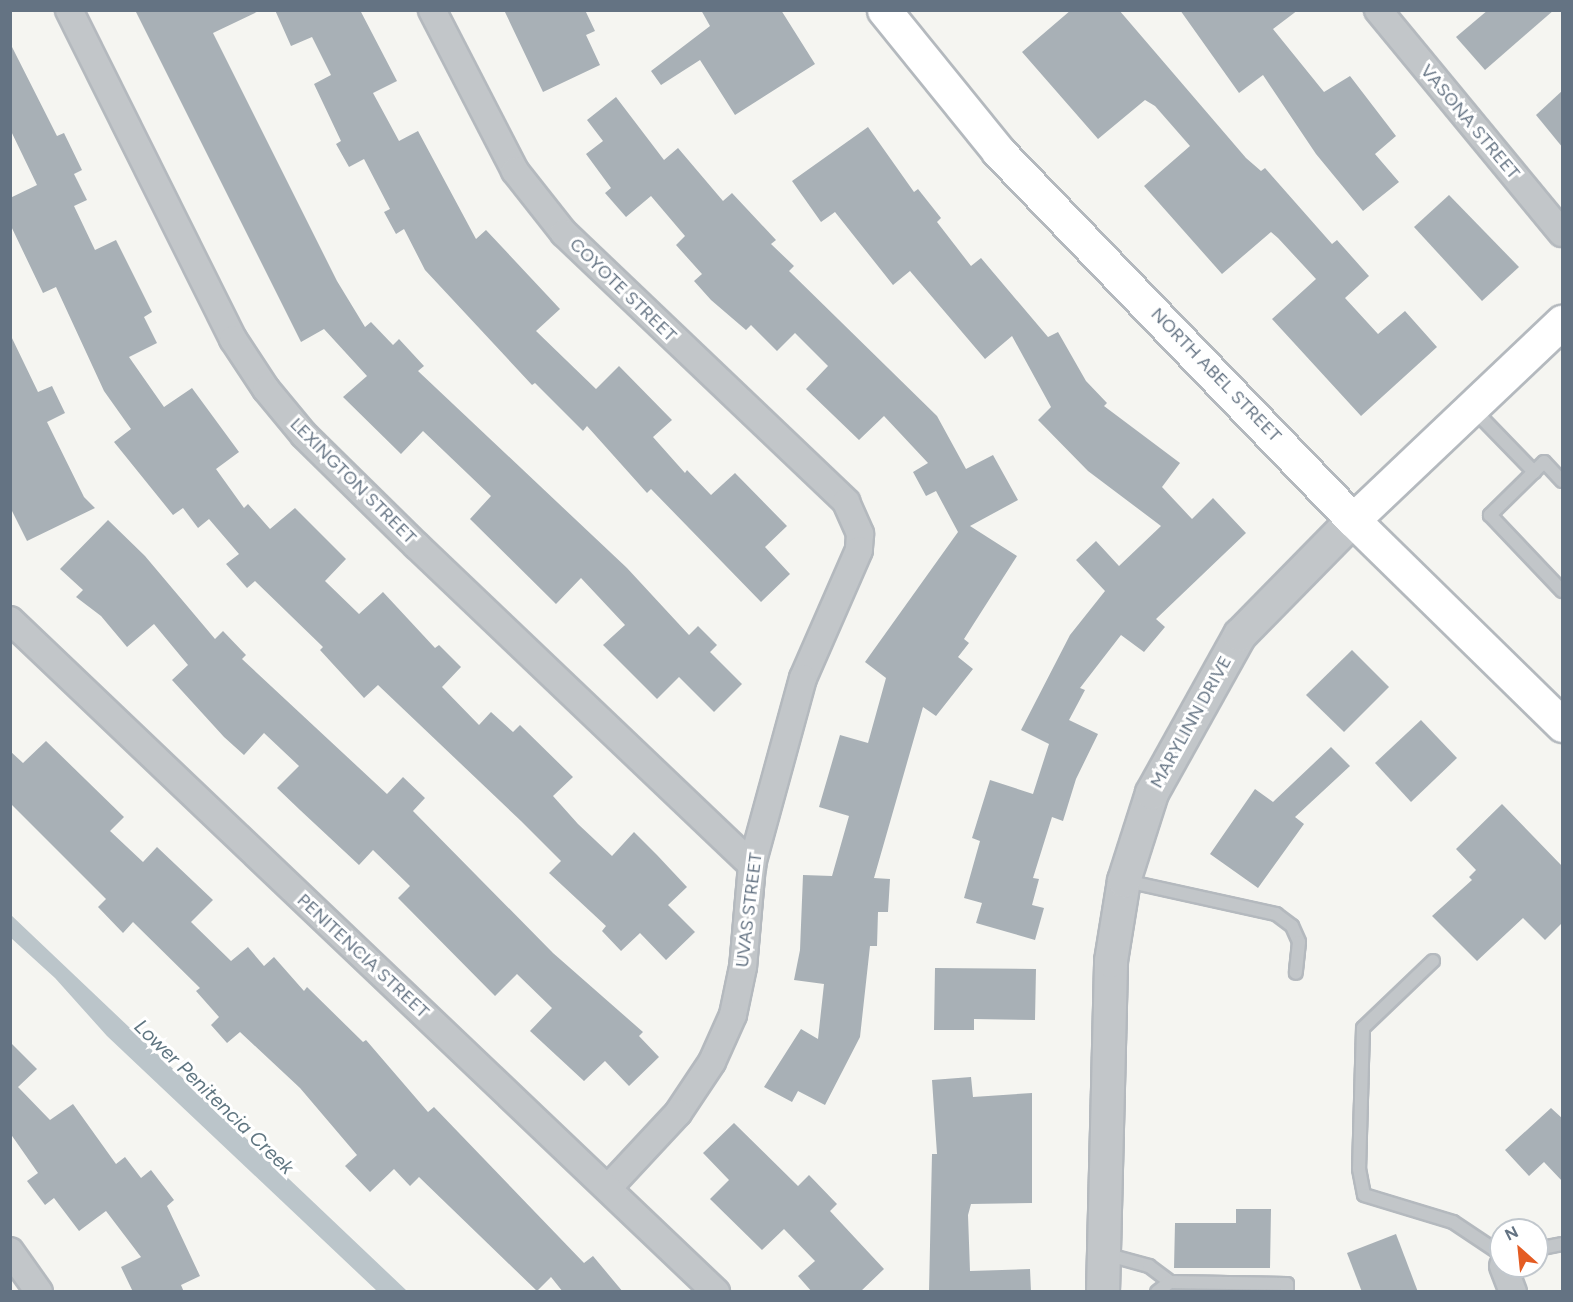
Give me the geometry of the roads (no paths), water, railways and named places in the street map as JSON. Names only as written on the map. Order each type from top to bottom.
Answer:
[{"type":"main road","name":"NORTH ABEL STREET","points":[[884,10],[998,151],[1353,520],[1563,725]]},
{"type":"main road","name":"MARYLINN DRIVE","points":[[1353,520],[1563,322]]},
{"type":"street","name":"LEXINGTON STREET","points":[[69,10],[233,339],[266,389],[304,435],[417,546],[752,865]]},
{"type":"street","name":"COYOTE STREET","points":[[432,10],[515,171],[564,233],[846,502],[860,534]]},
{"type":"street","name":"VASONA STREET","points":[[1378,10],[1563,233]]},
{"type":"street","name":"MARYLINN DRIVE","points":[[1103,1292],[1107,1038],[1111,961],[1125,881],[1152,793],[1240,635],[1353,520]]},
{"type":"street","name":"UVAS STREET","points":[[608,1188],[678,1113],[712,1062],[733,1015],[743,967],[752,865],[802,678],[859,550],[860,534]]},
{"type":"street","name":"PENITENCIA STREET","points":[[10,620],[716,1292]]},
{"type":"street","points":[[11,1253],[39,1292]]},
{"type":"lane","points":[[1473,409],[1534,472]]},
{"type":"lane","points":[[1563,481],[1544,462],[1490,515],[1563,591]]},
{"type":"lane","points":[[1125,881],[1276,914],[1292,926],[1299,942],[1296,973]]},
{"type":"lane","points":[[1432,961],[1363,1028],[1359,1169],[1364,1195],[1453,1222],[1489,1249]]},
{"type":"lane","points":[[1104,1254],[1149,1266],[1170,1282],[1287,1284],[1287,1292]]},
{"type":"lane","points":[[1157,1292],[1170,1282]]},
{"type":"water label","name":"Lower Penitencia Creek","points":[[214,1097]]}]
